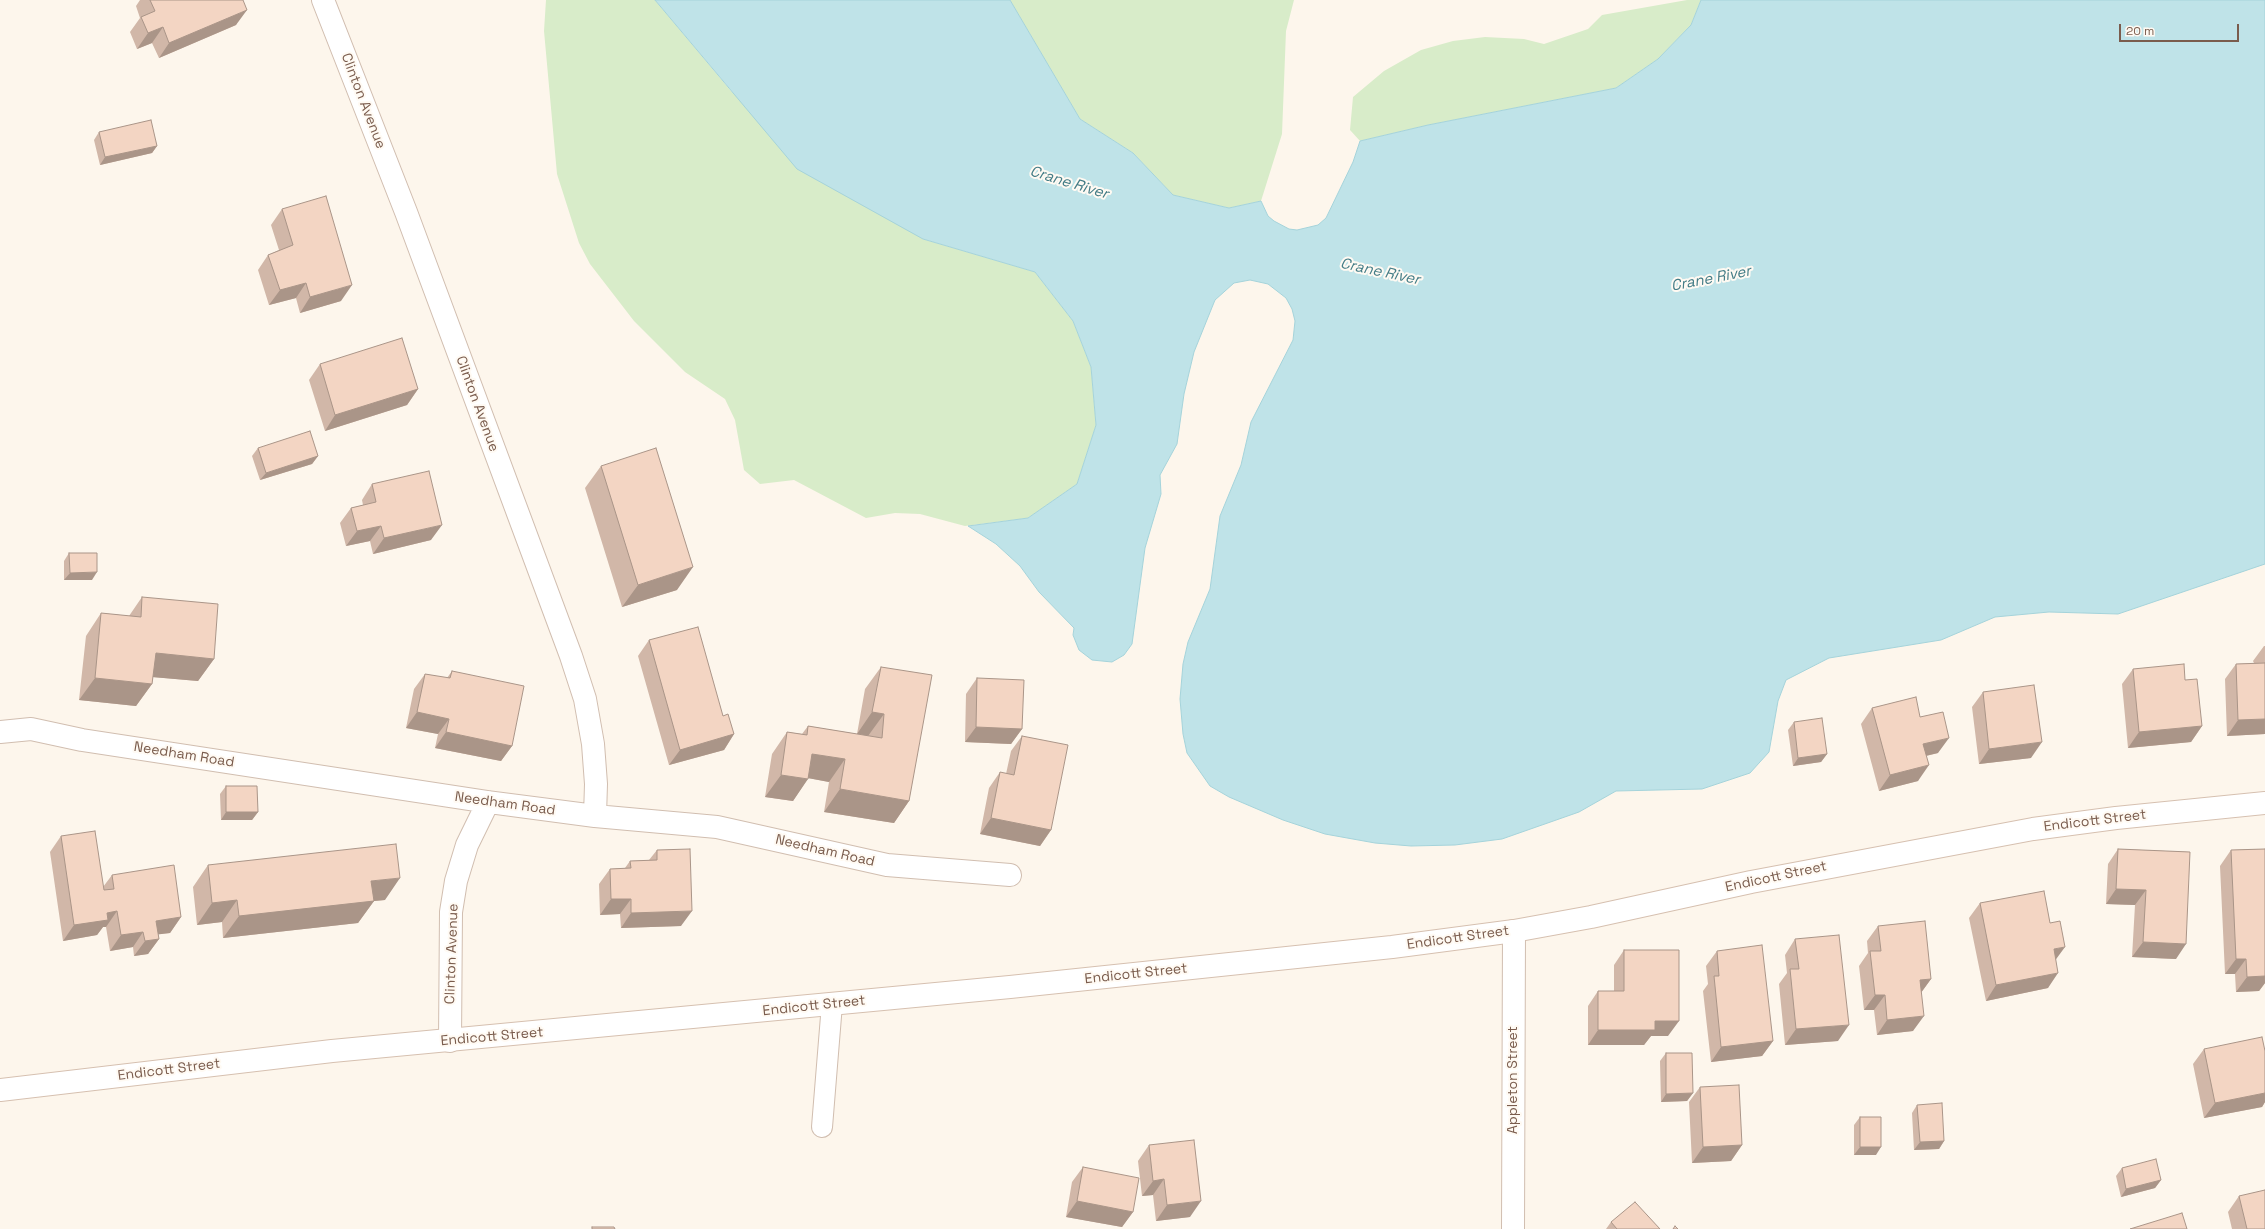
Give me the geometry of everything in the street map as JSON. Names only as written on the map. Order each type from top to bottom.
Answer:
[{"type":"street","name":"Clinton Avenue","points":[[323,0],[409,219],[571,656],[585,699],[593,744],[595,816]]},
{"type":"street","name":"Needham Road","points":[[0,732],[31,729],[82,740],[488,802],[595,816],[717,827],[887,865],[1010,875]]},
{"type":"street","name":"Clinton Avenue","points":[[450,1041],[451,912],[455,889],[468,845],[488,802]]},
{"type":"street","name":"Endicott Street","points":[[0,1090],[229,1062],[1010,987],[1392,948],[1514,931],[1592,917],[1834,865],[2033,829],[2116,818],[2265,803]]},
{"type":"street","name":"Appleton Street","points":[[1513,1229],[1514,931]]},
{"type":"lane","points":[[822,1127],[832,1004]]},
{"type":"green space","points":[[546,0],[655,0],[731,91],[923,239],[1035,272],[1073,321],[1091,367],[1096,425],[1077,484],[1028,518],[965,526],[920,514],[895,513],[866,518],[794,480],[760,484],[744,470],[735,420],[725,399],[685,372],[634,321],[590,264],[579,243],[557,174],[544,31]]},
{"type":"green space","points":[[1010,0],[1294,0],[1286,31],[1282,134],[1261,201],[1229,208],[1173,195],[1133,153],[1080,119]]},
{"type":"green space","points":[[1687,0],[1701,0],[1691,25],[1658,59],[1616,88],[1428,125],[1360,141],[1350,130],[1353,97],[1384,71],[1421,50],[1453,41],[1485,37],[1524,39],[1544,44],[1588,29],[1602,15]]},
{"type":"water","name":"Crane River","points":[[655,0],[1010,0],[1080,119],[1133,153],[1173,195],[1229,208],[1261,201],[1268,216],[1274,221],[1289,229],[1297,230],[1318,225],[1326,218],[1353,162],[1360,141],[1428,125],[1616,88],[1658,59],[1691,25],[1701,0],[2265,0],[2265,564],[2118,614],[2049,612],[1995,617],[1941,640],[1829,658],[1786,680],[1778,701],[1769,752],[1750,773],[1702,789],[1616,791],[1579,812],[1502,839],[1455,845],[1411,846],[1375,843],[1325,834],[1283,820],[1229,797],[1210,786],[1187,753],[1183,734],[1180,699],[1183,664],[1188,642],[1210,589],[1220,516],[1241,465],[1251,422],[1293,340],[1295,321],[1292,309],[1286,298],[1268,284],[1250,280],[1234,283],[1215,300],[1194,352],[1184,394],[1177,444],[1160,475],[1161,494],[1145,548],[1132,644],[1124,655],[1112,662],[1092,660],[1079,650],[1073,635],[1074,628],[1039,592],[1020,566],[996,544],[968,526],[1028,518],[1077,484],[1096,425],[1091,367],[1073,321],[1035,272],[923,239],[797,169]]},
{"type":"building","points":[[150,0],[243,0],[247,10],[169,43],[163,27],[148,33],[141,17],[155,11]]},
{"type":"building","points":[[151,120],[157,146],[105,157],[99,132]]},
{"type":"building","points":[[326,196],[352,285],[310,297],[306,283],[280,290],[268,255],[293,245],[282,209]]},
{"type":"building","points":[[402,338],[418,389],[335,415],[320,364]]},
{"type":"building","points":[[310,431],[318,456],[266,473],[258,448]]},
{"type":"building","points":[[656,448],[693,567],[638,585],[601,466]]},
{"type":"building","points":[[429,471],[442,525],[384,538],[381,526],[357,531],[351,508],[376,502],[372,484]]},
{"type":"building","points":[[69,553],[97,553],[97,572],[70,573]]},
{"type":"building","points":[[142,597],[218,604],[214,659],[156,653],[152,684],[95,678],[101,613],[141,617]]},
{"type":"building","points":[[698,627],[723,716],[728,714],[734,734],[680,750],[649,640]]},
{"type":"building","points":[[2265,663],[2265,719],[2238,720],[2236,664]]},
{"type":"building","points":[[2184,664],[2185,680],[2197,679],[2202,726],[2139,732],[2133,669]]},
{"type":"building","points":[[881,667],[932,675],[909,801],[840,789],[845,759],[812,754],[808,779],[781,775],[787,732],[807,735],[808,726],[882,738],[884,714],[872,712]]},
{"type":"building","points":[[452,671],[524,686],[512,746],[446,732],[449,719],[417,712],[425,674],[450,678]]},
{"type":"building","points":[[977,678],[1024,680],[1022,729],[976,727]]},
{"type":"building","points":[[2034,685],[2042,742],[1989,749],[1983,692]]},
{"type":"building","points":[[1916,697],[1920,717],[1943,712],[1949,738],[1923,744],[1929,765],[1890,775],[1872,708]]},
{"type":"building","points":[[1822,718],[1827,754],[1798,758],[1794,722]]},
{"type":"building","points":[[1022,736],[1068,745],[1051,830],[991,818],[1000,772],[1014,775]]},
{"type":"building","points":[[226,786],[257,786],[258,812],[226,812]]},
{"type":"building","points":[[95,831],[104,890],[114,889],[112,875],[174,865],[181,917],[156,921],[159,939],[145,941],[143,932],[121,935],[117,911],[107,913],[108,920],[74,925],[61,836]]},
{"type":"building","points":[[396,844],[400,878],[371,881],[374,901],[239,916],[237,900],[212,903],[208,865]]},
{"type":"building","points":[[690,849],[692,911],[631,913],[631,899],[611,899],[610,869],[631,868],[630,861],[657,860],[657,850]]},
{"type":"building","points":[[2118,849],[2190,852],[2186,944],[2143,942],[2146,890],[2116,889]]},
{"type":"building","points":[[2265,849],[2265,976],[2247,977],[2246,959],[2236,959],[2231,850]]},
{"type":"building","points":[[2044,891],[2050,923],[2060,921],[2065,947],[2054,949],[2058,973],[1996,985],[1980,903]]},
{"type":"building","points":[[1925,921],[1931,979],[1920,980],[1924,1016],[1887,1020],[1885,995],[1875,995],[1870,951],[1881,951],[1878,926]]},
{"type":"building","points":[[1839,935],[1849,1025],[1796,1029],[1790,969],[1799,969],[1795,939]]},
{"type":"building","points":[[1762,945],[1773,1041],[1721,1047],[1714,976],[1719,976],[1717,951]]},
{"type":"building","points":[[1624,950],[1679,950],[1679,1021],[1655,1021],[1655,1030],[1598,1030],[1598,991],[1624,991]]},
{"type":"building","points":[[2262,1037],[2265,1051],[2265,1093],[2215,1103],[2204,1049]]},
{"type":"building","points":[[1666,1053],[1692,1053],[1693,1093],[1666,1094]]},
{"type":"building","points":[[1739,1085],[1742,1145],[1703,1147],[1700,1087]]},
{"type":"building","points":[[1942,1103],[1944,1141],[1920,1142],[1917,1105]]},
{"type":"building","points":[[1860,1117],[1881,1117],[1881,1147],[1860,1147]]},
{"type":"building","points":[[1194,1140],[1201,1201],[1167,1205],[1164,1179],[1153,1181],[1149,1145]]},
{"type":"building","points":[[2156,1159],[2161,1180],[2126,1189],[2122,1168]]},
{"type":"building","points":[[1083,1167],[1139,1178],[1133,1212],[1077,1201]]},
{"type":"building","points":[[2265,1190],[2265,1229],[2247,1229],[2239,1196]]},
{"type":"building","points":[[1635,1202],[1660,1229],[1617,1229],[1611,1222]]},
{"type":"building","points":[[2182,1213],[2187,1229],[2130,1229]]},
{"type":"building","points":[[592,1227],[614,1227],[615,1229],[592,1229]]}]
